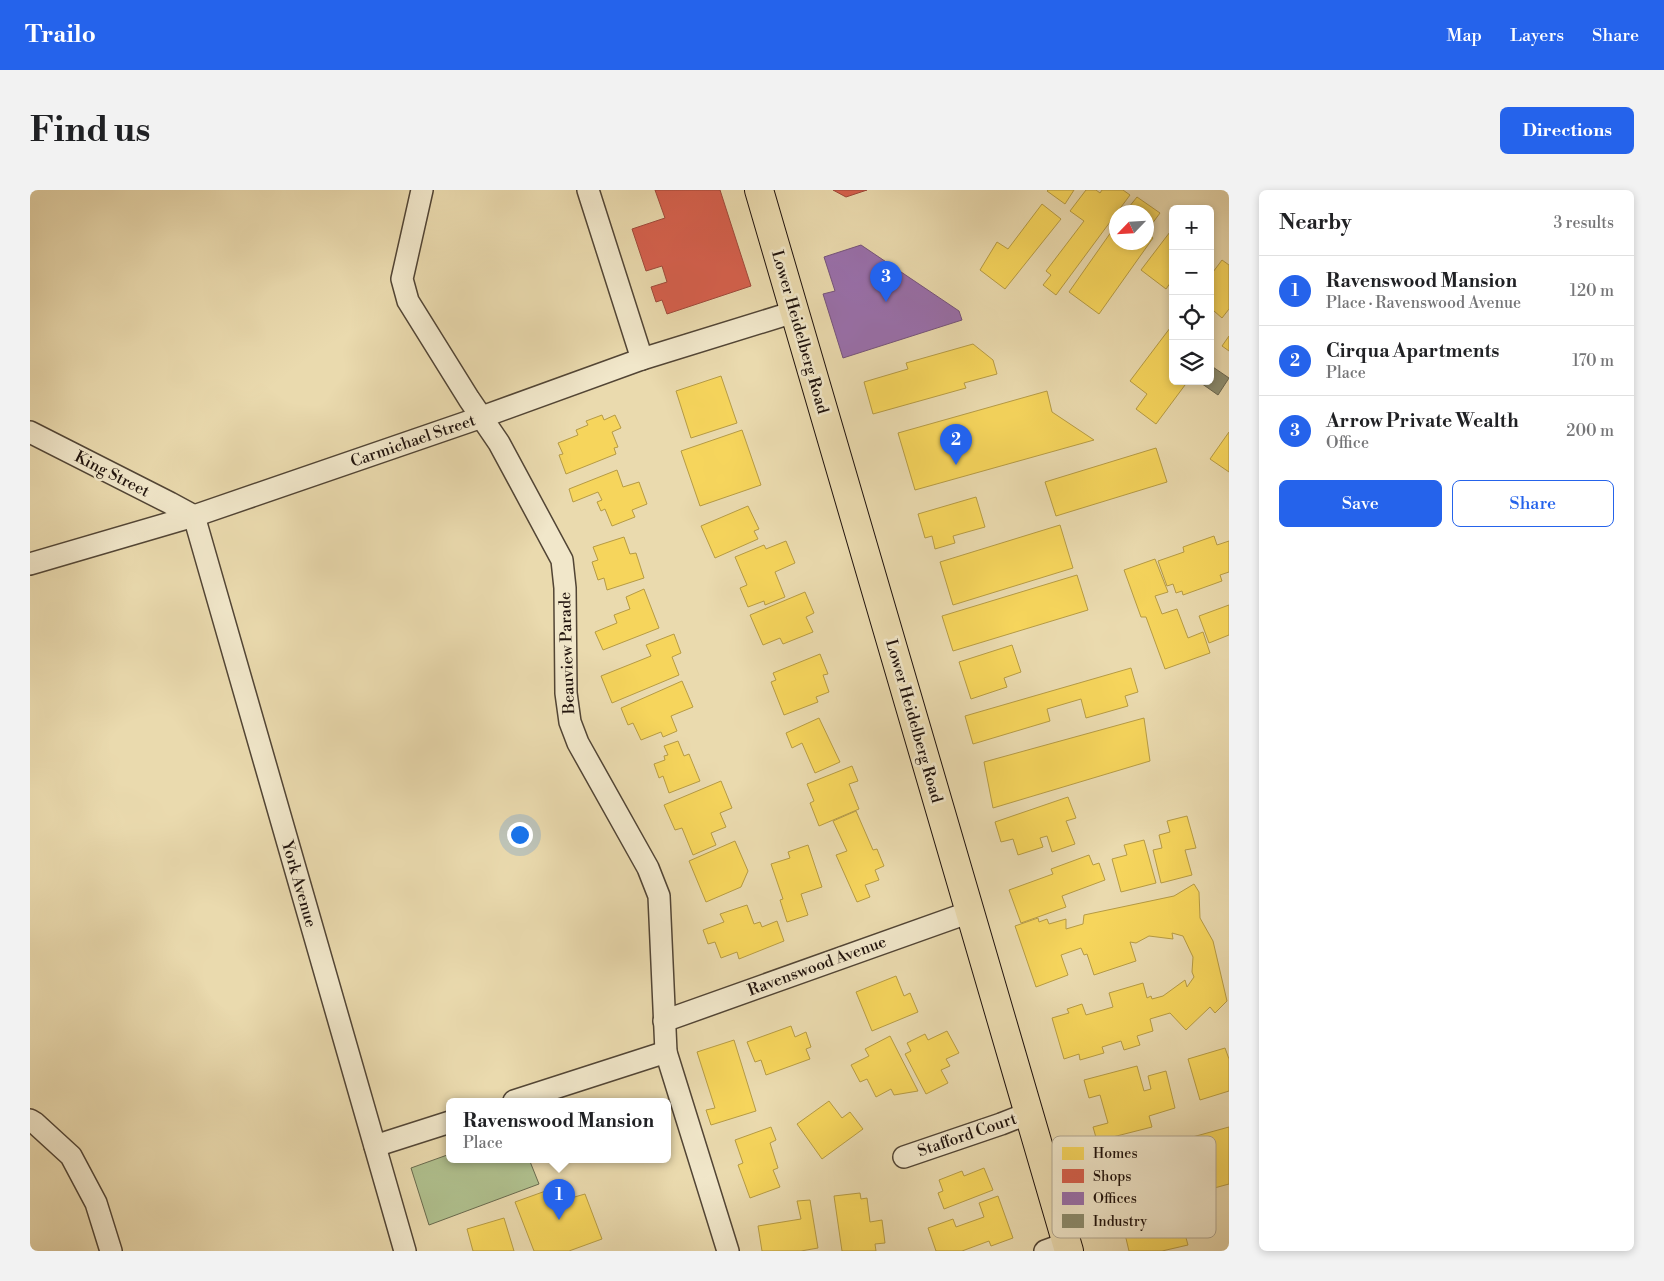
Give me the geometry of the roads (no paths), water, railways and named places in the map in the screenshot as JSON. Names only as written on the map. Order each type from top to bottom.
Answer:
[{"type":"main road","name":"Lower Heidelberg Road","points":[[759,190],[1029,1113],[1052,1213]]},
{"type":"street","name":"Beauview Parade","points":[[422,190],[402,279],[408,301],[499,443],[562,560],[565,588],[566,692],[570,722],[578,743],[648,868],[659,896],[662,928],[666,1052],[728,1251]]},
{"type":"street","points":[[588,190],[642,359]]},
{"type":"street","name":"Carmichael Street","points":[[30,564],[194,516],[482,417],[642,359],[794,312]]},
{"type":"street","name":"King Street","points":[[30,432],[194,516]]},
{"type":"street","name":"York Avenue","points":[[194,516],[405,1251]]},
{"type":"street","name":"Ravenswood Avenue","points":[[664,1021],[970,912]]},
{"type":"street","points":[[523,1098],[666,1052]]},
{"type":"street","name":"Stafford Court","points":[[904,1157],[1029,1113]]},
{"type":"street","points":[[30,1120],[36,1123],[71,1156],[96,1203],[111,1251]]},
{"type":"street","points":[[375,1146],[446,1123]]},
{"type":"place","name":"Arrow Private Wealth","points":[[886,302]]},
{"type":"place","name":"Cirqua Apartments","points":[[956,465]]},
{"type":"place","name":"Ravenswood Mansion","points":[[559,1220]]}]
